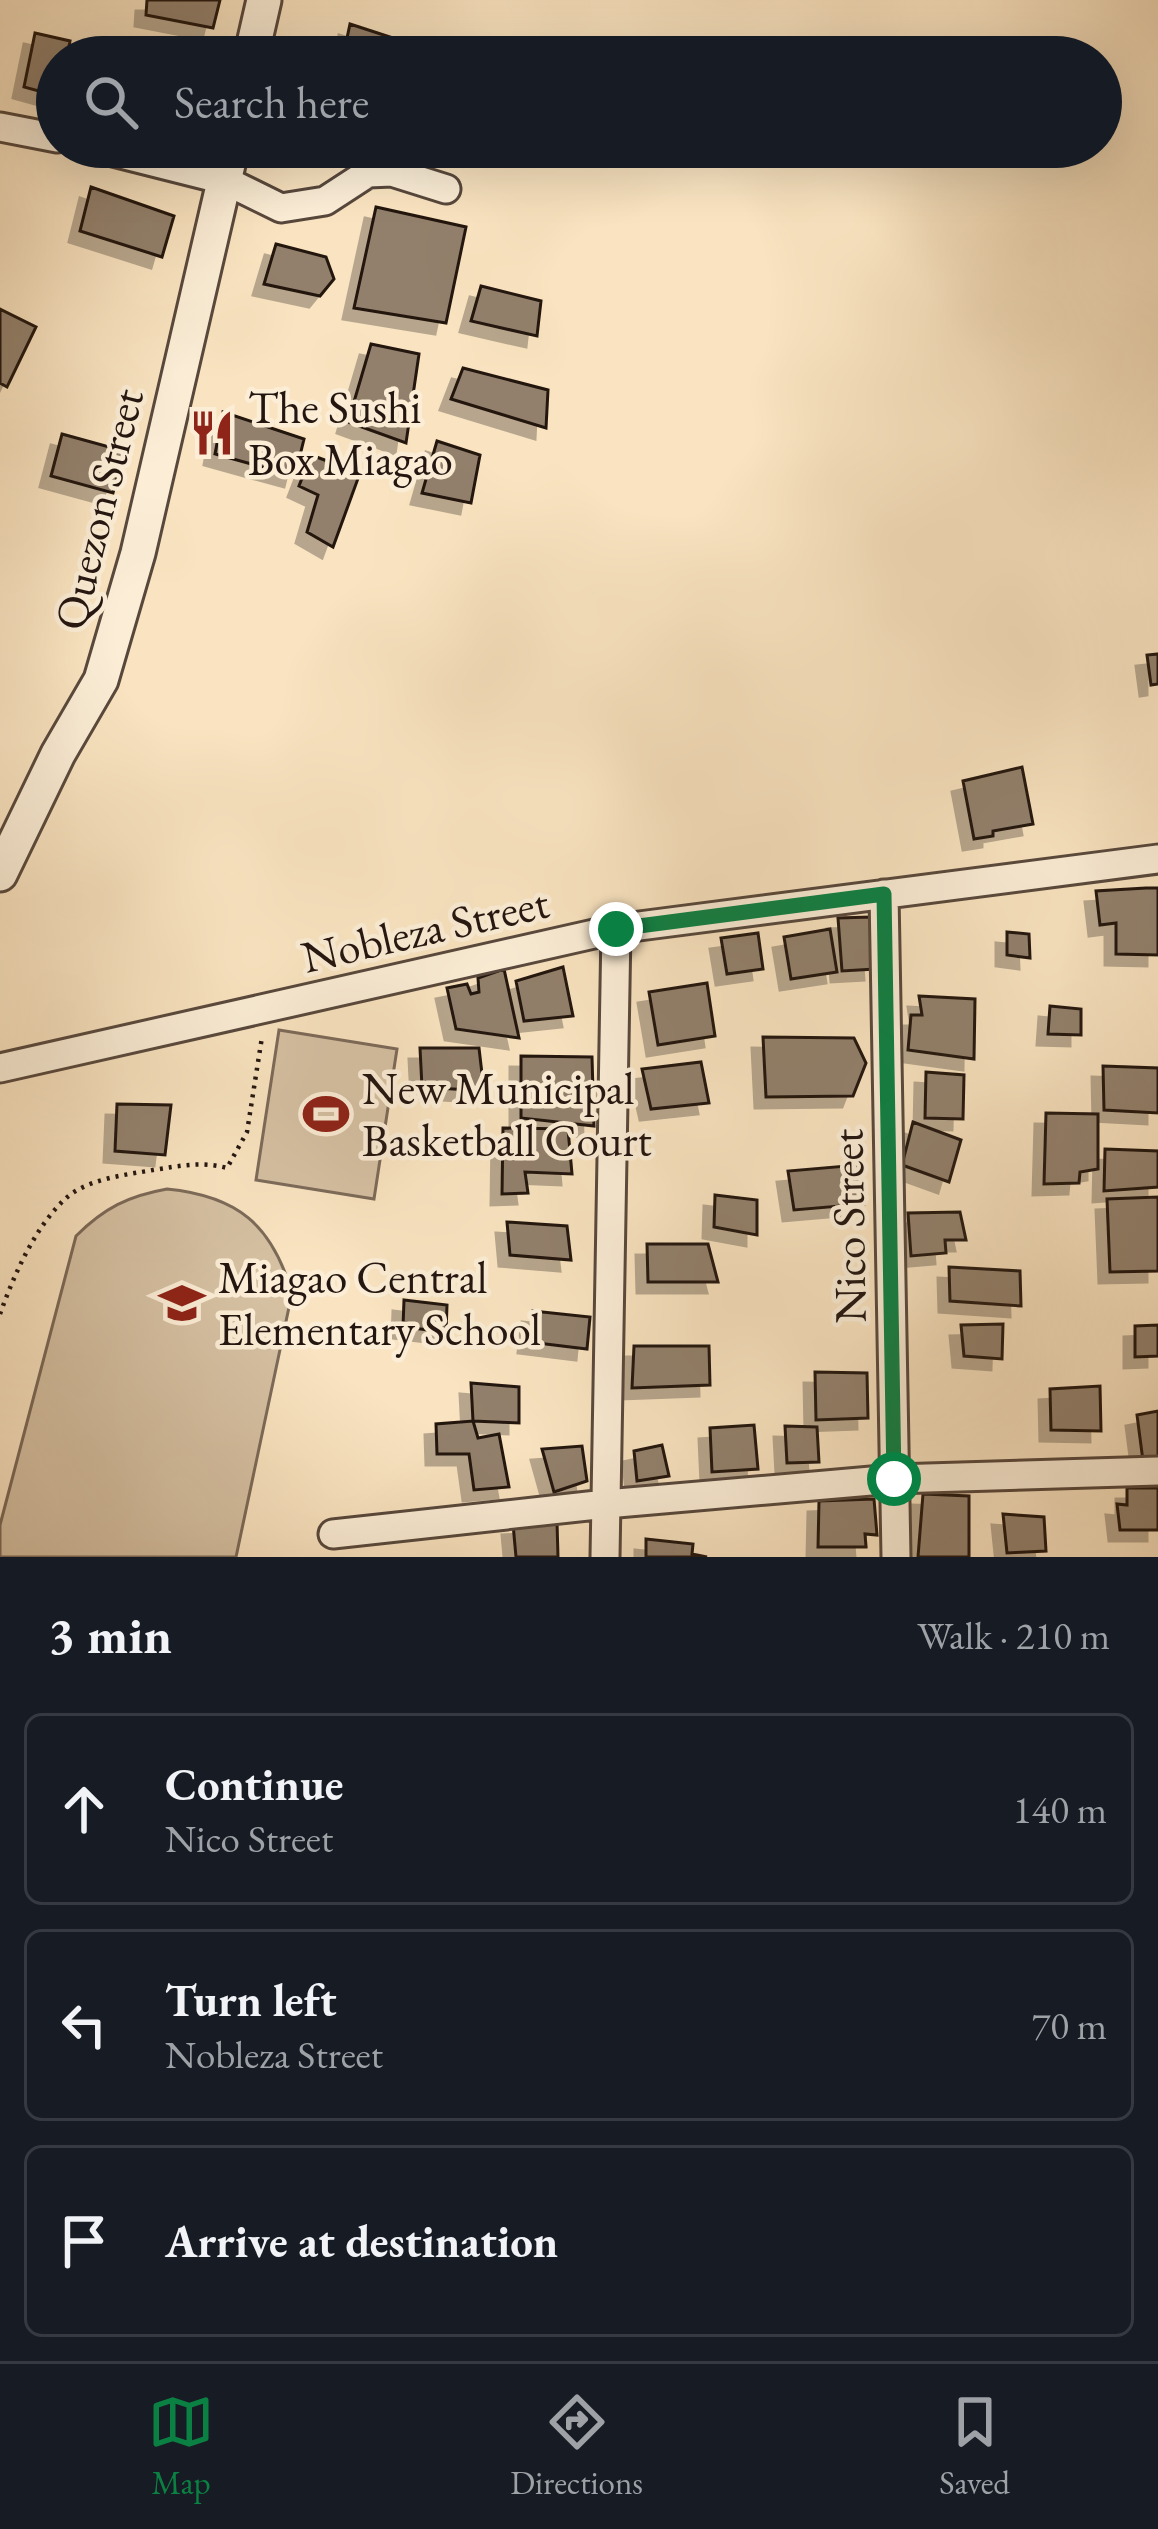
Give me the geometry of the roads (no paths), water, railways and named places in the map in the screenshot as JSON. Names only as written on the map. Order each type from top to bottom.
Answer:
[{"type":"street","points":[[256,36],[264,0]]},
{"type":"street","points":[[0,127],[36,134]]},
{"type":"street","name":"Quezon Street","points":[[0,874],[58,754],[101,680],[137,553],[227,168]]},
{"type":"street","points":[[234,168],[281,208],[325,201],[368,173],[392,172],[446,189]]},
{"type":"street","name":"Nobleza Street","points":[[0,1067],[616,929],[1158,859]]},
{"type":"street","name":"Nico Street","points":[[884,894],[896,1557]]},
{"type":"street","points":[[605,1557],[616,929]]},
{"type":"street","points":[[333,1534],[894,1479],[1158,1471]]},
{"type":"place","name":"The Sushi Box Miagao","points":[[212,433]]},
{"type":"place","name":"New Municipal Basketball Court","points":[[326,1114]]},
{"type":"place","name":"Miagao Central Elementary School","points":[[182,1303]]}]
